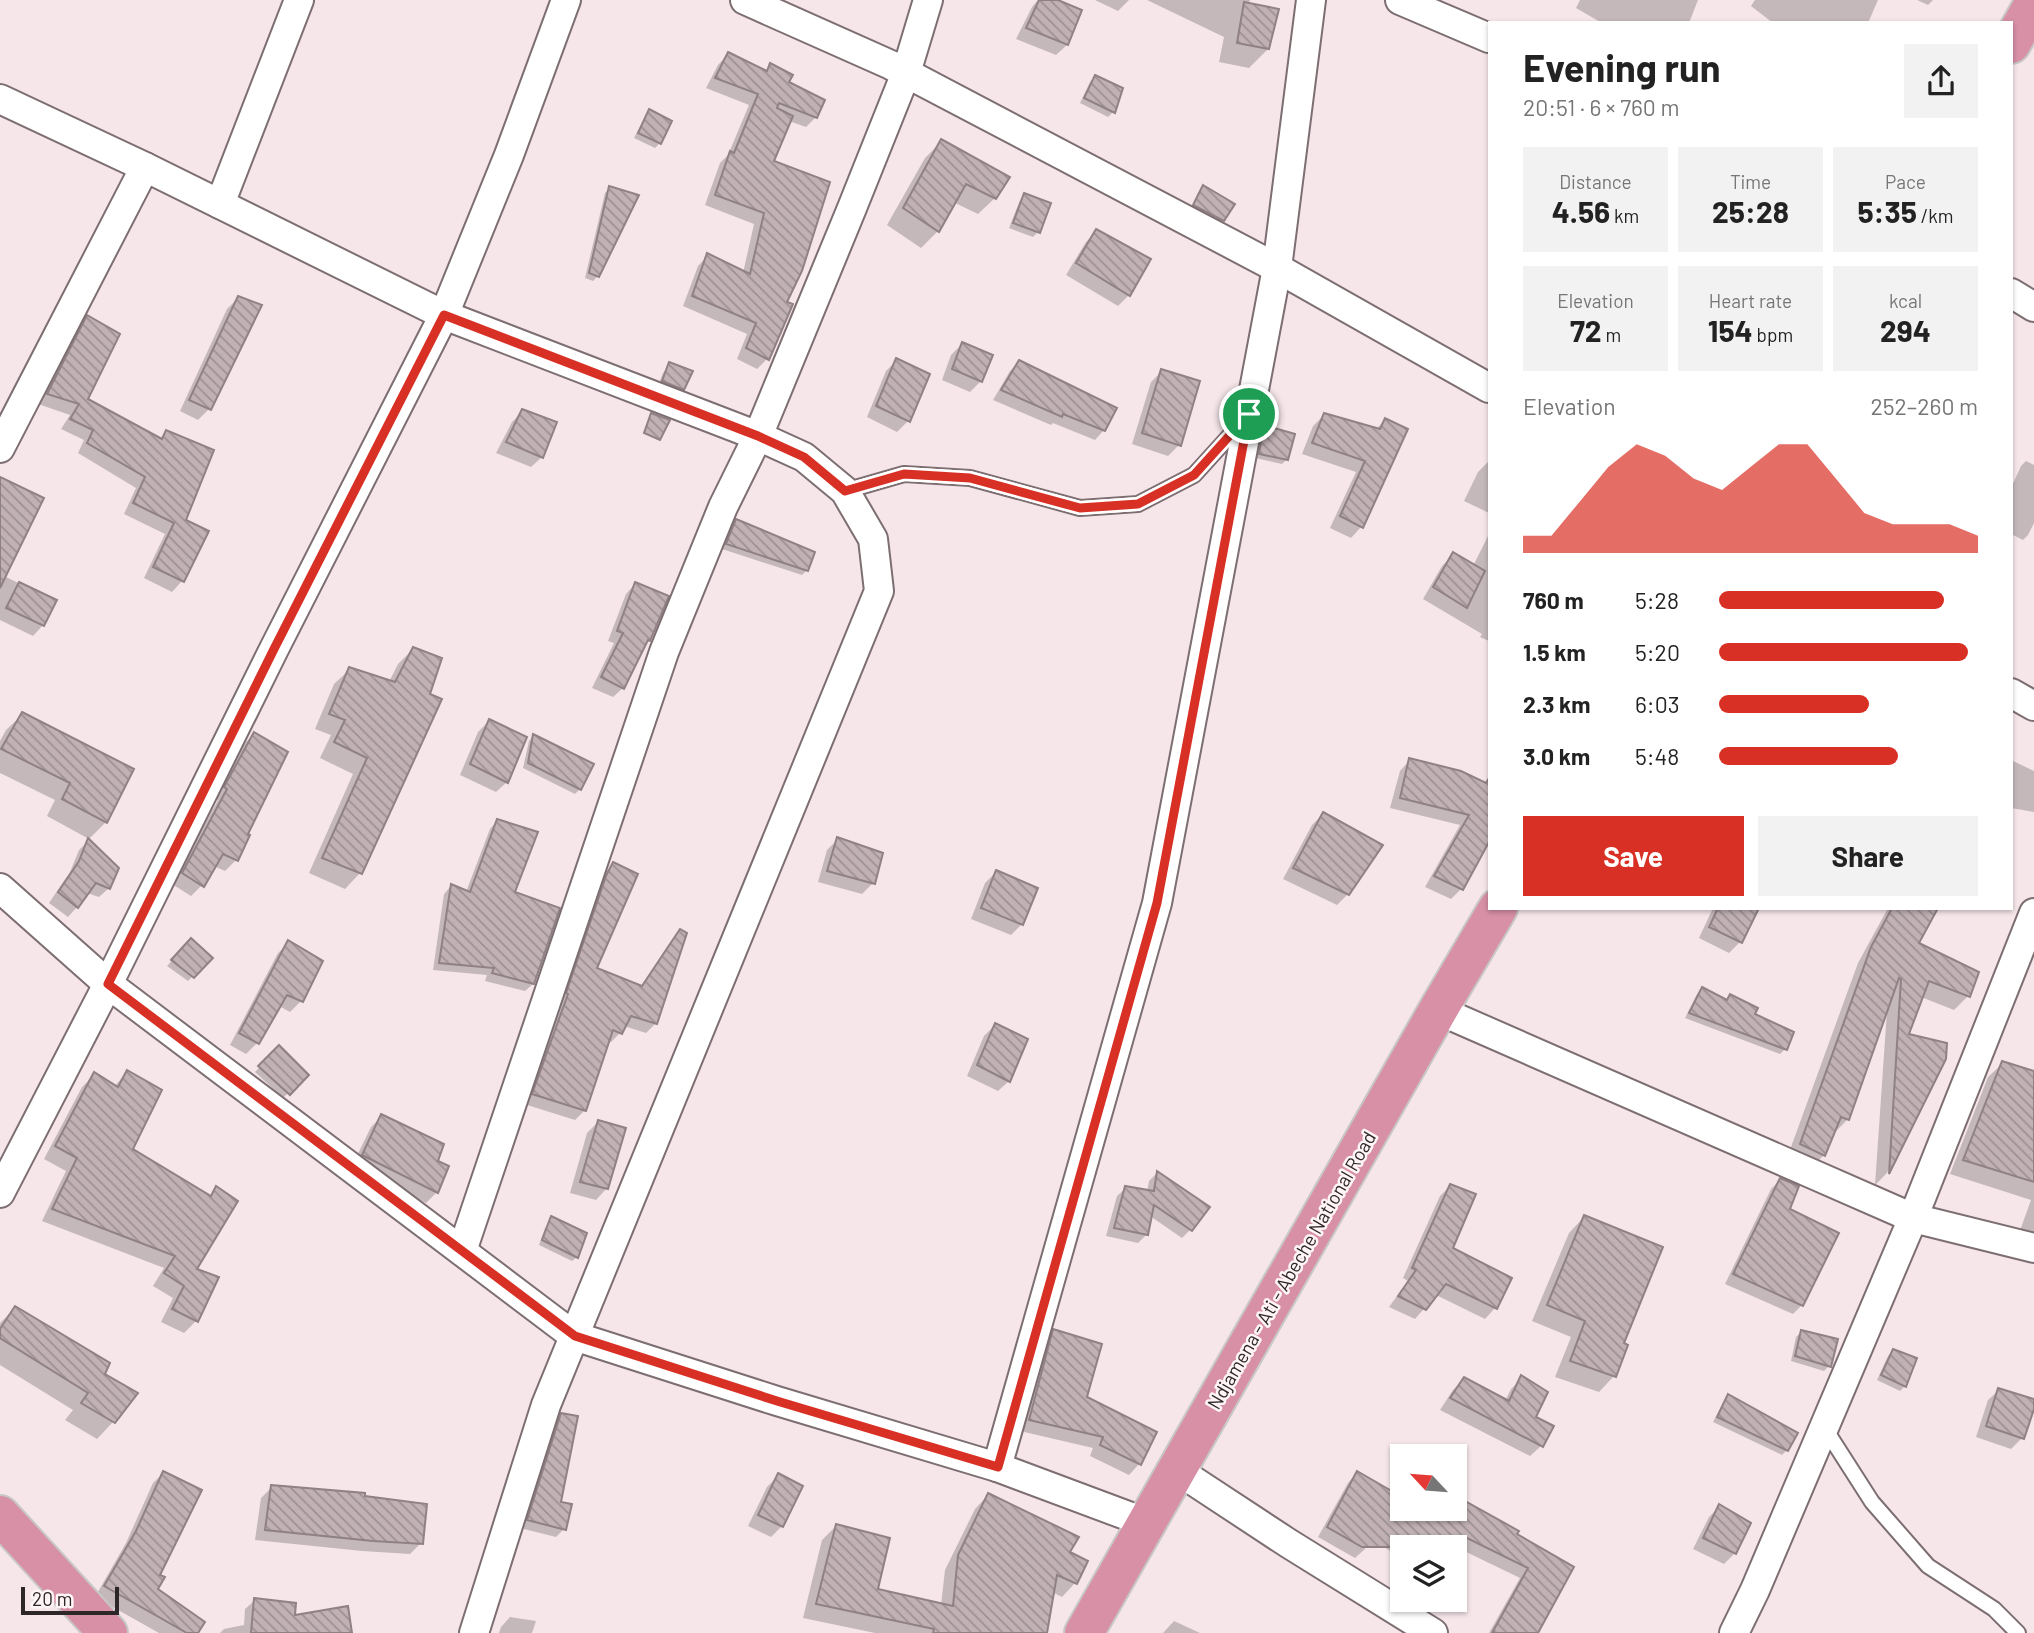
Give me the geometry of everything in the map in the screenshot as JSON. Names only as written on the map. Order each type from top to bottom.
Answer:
[{"type":"highway","points":[[2013,40],[2034,3]]},
{"type":"highway","name":"Ndjamena - Ati - Abeche National Road","points":[[1084,1633],[1497,910]]},
{"type":"highway","points":[[0,1515],[108,1633]]},
{"type":"street","points":[[220,204],[299,0]]},
{"type":"street","points":[[0,1193],[444,315],[509,155],[566,0]]},
{"type":"street","points":[[745,0],[906,73],[1277,268],[1488,387]]},
{"type":"street","points":[[462,1251],[664,652],[723,507],[758,436],[852,208],[906,73],[928,0]]},
{"type":"street","points":[[998,1467],[1157,903],[1277,268],[1311,0]]},
{"type":"street","points":[[1399,0],[1488,38]]},
{"type":"street","points":[[0,99],[145,167],[444,315],[758,436],[804,457],[845,491],[873,539],[879,591],[547,1405],[474,1633]]},
{"type":"street","points":[[0,448],[145,167]]},
{"type":"street","points":[[2013,294],[2034,307]]},
{"type":"street","points":[[2013,694],[2034,706]]},
{"type":"street","points":[[0,888],[108,984],[575,1336],[790,1405],[998,1467],[1147,1523]]},
{"type":"street","points":[[1734,1633],[1913,1218],[2034,913]]},
{"type":"street","points":[[1438,1010],[1913,1218],[2034,1248]]},
{"type":"street","points":[[1177,1470],[1433,1633]]},
{"type":"lane","points":[[845,491],[904,474],[970,478],[1080,508],[1138,504],[1194,475],[1249,414]]},
{"type":"lane","points":[[1824,1427],[1871,1502],[1928,1566],[1994,1609],[2018,1633]]},
{"type":"building","points":[[1039,0],[1058,0],[1082,10],[1068,45],[1026,28]]},
{"type":"building","points":[[1244,2],[1279,9],[1269,49],[1237,43]]},
{"type":"building","points":[[728,52],[767,71],[770,63],[793,75],[789,82],[825,100],[817,118],[779,103],[777,108],[793,116],[774,161],[830,182],[802,271],[787,302],[793,304],[769,360],[746,348],[756,323],[692,296],[707,253],[750,274],[764,213],[715,195],[730,151],[734,153],[758,94],[715,78]]},
{"type":"building","points":[[1095,75],[1123,88],[1115,113],[1084,98]]},
{"type":"building","points":[[649,109],[672,121],[661,144],[638,133]]},
{"type":"building","points":[[941,139],[1010,177],[996,199],[966,184],[939,232],[903,208]]},
{"type":"building","points":[[1203,185],[1235,204],[1224,221],[1193,205]]},
{"type":"building","points":[[609,186],[639,195],[599,277],[589,273]]},
{"type":"building","points":[[1024,193],[1051,203],[1040,233],[1013,223]]},
{"type":"building","points":[[1096,229],[1151,259],[1130,296],[1076,263]]},
{"type":"building","points":[[238,296],[262,305],[211,410],[189,400]]},
{"type":"building","points":[[87,315],[120,334],[88,399],[162,439],[166,430],[214,450],[186,520],[209,531],[184,582],[153,567],[174,523],[133,503],[145,477],[87,443],[93,430],[70,419],[79,404],[47,394]]},
{"type":"building","points":[[962,342],[993,355],[982,382],[952,369]]},
{"type":"building","points":[[896,358],[930,374],[910,422],[876,406]]},
{"type":"building","points":[[1019,360],[1117,408],[1105,431],[1063,414],[1062,417],[1001,390]]},
{"type":"building","points":[[669,362],[693,371],[684,390],[662,381]]},
{"type":"building","points":[[1161,369],[1200,381],[1181,446],[1142,433]]},
{"type":"building","points":[[522,409],[557,422],[543,458],[506,442]]},
{"type":"building","points":[[651,413],[670,420],[660,440],[644,433]]},
{"type":"building","points":[[1324,413],[1380,429],[1385,418],[1408,429],[1363,528],[1340,516],[1365,461],[1312,443]]},
{"type":"building","points":[[1264,425],[1295,434],[1288,460],[1259,454]]},
{"type":"building","points":[[0,477],[44,498],[0,588]]},
{"type":"building","points":[[736,519],[815,552],[808,571],[726,544]]},
{"type":"building","points":[[1453,552],[1485,571],[1467,608],[1433,587]]},
{"type":"building","points":[[19,582],[57,600],[44,626],[6,608]]},
{"type":"building","points":[[635,582],[669,596],[650,641],[648,640],[624,689],[601,677],[623,633],[617,631]]},
{"type":"building","points":[[413,647],[442,658],[430,694],[442,699],[362,874],[322,858],[367,758],[334,742],[345,720],[329,714],[349,667],[395,682]]},
{"type":"building","points":[[22,712],[134,769],[107,823],[62,799],[70,783],[1,749]]},
{"type":"building","points":[[489,719],[527,737],[508,783],[470,764]]},
{"type":"building","points":[[254,732],[288,752],[248,834],[250,835],[238,861],[223,854],[204,887],[182,873]]},
{"type":"building","points":[[533,734],[594,764],[581,790],[528,763]]},
{"type":"building","points":[[1409,758],[1461,771],[1486,783],[1488,780],[1488,844],[1463,890],[1434,876],[1469,815],[1400,798]]},
{"type":"building","points":[[1323,812],[1383,845],[1349,895],[1293,868]]},
{"type":"building","points":[[497,819],[538,832],[515,892],[560,908],[534,984],[492,973],[494,968],[439,963],[451,884],[470,892]]},
{"type":"building","points":[[837,837],[883,853],[875,884],[827,871]]},
{"type":"building","points":[[88,838],[119,868],[110,889],[96,883],[78,908],[58,892],[79,861]]},
{"type":"building","points":[[613,862],[638,874],[597,968],[642,986],[680,929],[687,933],[657,1024],[631,1016],[622,1034],[613,1030],[586,1111],[532,1094]]},
{"type":"building","points":[[996,870],[1038,888],[1023,925],[981,908]]},
{"type":"building","points":[[1717,910],[1758,910],[1742,943],[1709,927]]},
{"type":"building","points":[[1891,910],[1937,910],[1919,943],[1979,972],[1970,997],[1929,981],[1909,1034],[1947,1043],[1946,1059],[1889,1174],[1899,978],[1849,1120],[1841,1117],[1825,1156],[1800,1144],[1871,947]]},
{"type":"building","points":[[191,938],[213,958],[194,978],[171,960]]},
{"type":"building","points":[[288,940],[323,961],[303,1002],[287,995],[259,1044],[239,1033]]},
{"type":"building","points":[[1702,987],[1727,1000],[1730,994],[1758,1008],[1755,1014],[1794,1032],[1787,1050],[1689,1013]]},
{"type":"building","points":[[995,1023],[1028,1039],[1010,1082],[977,1065]]},
{"type":"building","points":[[279,1045],[309,1075],[290,1095],[258,1066]]},
{"type":"building","points":[[2002,1061],[2034,1071],[2034,1182],[1963,1160]]},
{"type":"building","points":[[127,1070],[162,1090],[133,1149],[211,1196],[216,1186],[238,1201],[197,1269],[219,1277],[198,1322],[172,1309],[184,1286],[164,1273],[175,1256],[52,1209],[77,1158],[55,1146],[94,1072],[118,1087]]},
{"type":"building","points":[[381,1114],[444,1144],[438,1161],[449,1166],[438,1193],[362,1155]]},
{"type":"building","points":[[598,1120],[626,1128],[608,1189],[580,1182]]},
{"type":"building","points":[[1157,1171],[1210,1207],[1192,1231],[1154,1205],[1148,1235],[1114,1228],[1125,1186],[1154,1191]]},
{"type":"building","points":[[1780,1178],[1799,1186],[1790,1209],[1839,1233],[1803,1306],[1733,1274]]},
{"type":"building","points":[[1450,1184],[1476,1194],[1453,1248],[1512,1278],[1497,1309],[1446,1284],[1426,1310],[1398,1296],[1416,1270],[1412,1268]]},
{"type":"building","points":[[1584,1215],[1663,1247],[1624,1343],[1628,1345],[1616,1377],[1570,1361],[1585,1321],[1547,1305]]},
{"type":"building","points":[[551,1216],[587,1233],[578,1258],[542,1240]]},
{"type":"building","points":[[15,1306],[110,1363],[105,1374],[138,1393],[115,1423],[81,1403],[88,1393],[0,1338],[0,1329]]},
{"type":"building","points":[[1053,1329],[1102,1344],[1087,1397],[1157,1432],[1141,1465],[1100,1445],[1103,1437],[1029,1420]]},
{"type":"building","points":[[1801,1330],[1838,1339],[1831,1367],[1795,1356]]},
{"type":"building","points":[[1893,1349],[1917,1358],[1906,1387],[1881,1375]]},
{"type":"building","points":[[1521,1375],[1548,1392],[1536,1417],[1554,1426],[1543,1447],[1450,1398],[1464,1377],[1509,1401]]},
{"type":"building","points":[[1998,1388],[2034,1399],[2034,1409],[2024,1439],[1986,1426]]},
{"type":"building","points":[[1728,1394],[1798,1433],[1788,1451],[1717,1417]]},
{"type":"building","points":[[561,1413],[578,1416],[561,1502],[572,1504],[566,1530],[527,1520]]},
{"type":"building","points":[[163,1471],[202,1490],[160,1575],[165,1577],[158,1589],[205,1622],[198,1633],[187,1633],[104,1586],[136,1531]]},
{"type":"building","points":[[1357,1471],[1390,1490],[1390,1521],[1467,1521],[1467,1502],[1519,1531],[1517,1534],[1574,1567],[1538,1633],[1492,1633],[1528,1568],[1467,1538],[1467,1535],[1390,1535],[1390,1547],[1362,1547],[1327,1527]]},
{"type":"building","points":[[778,1473],[803,1486],[783,1527],[758,1515]]},
{"type":"building","points":[[271,1485],[365,1493],[365,1496],[427,1504],[423,1544],[265,1530]]},
{"type":"building","points":[[988,1493],[1079,1537],[1070,1552],[1088,1561],[1077,1584],[1057,1575],[1047,1633],[933,1633],[934,1629],[816,1604],[836,1524],[890,1538],[878,1589],[953,1606],[958,1555]]},
{"type":"building","points":[[1719,1504],[1751,1523],[1736,1554],[1703,1538]]},
{"type":"building","points":[[254,1598],[296,1603],[295,1615],[348,1606],[352,1633],[251,1633]]},
{"type":"route","points":[[444,315],[758,436],[804,457],[845,491],[904,474],[970,478],[1080,508],[1138,504],[1194,475],[1249,414],[1157,903],[998,1467],[777,1401],[575,1336],[108,984],[444,315]]}]
